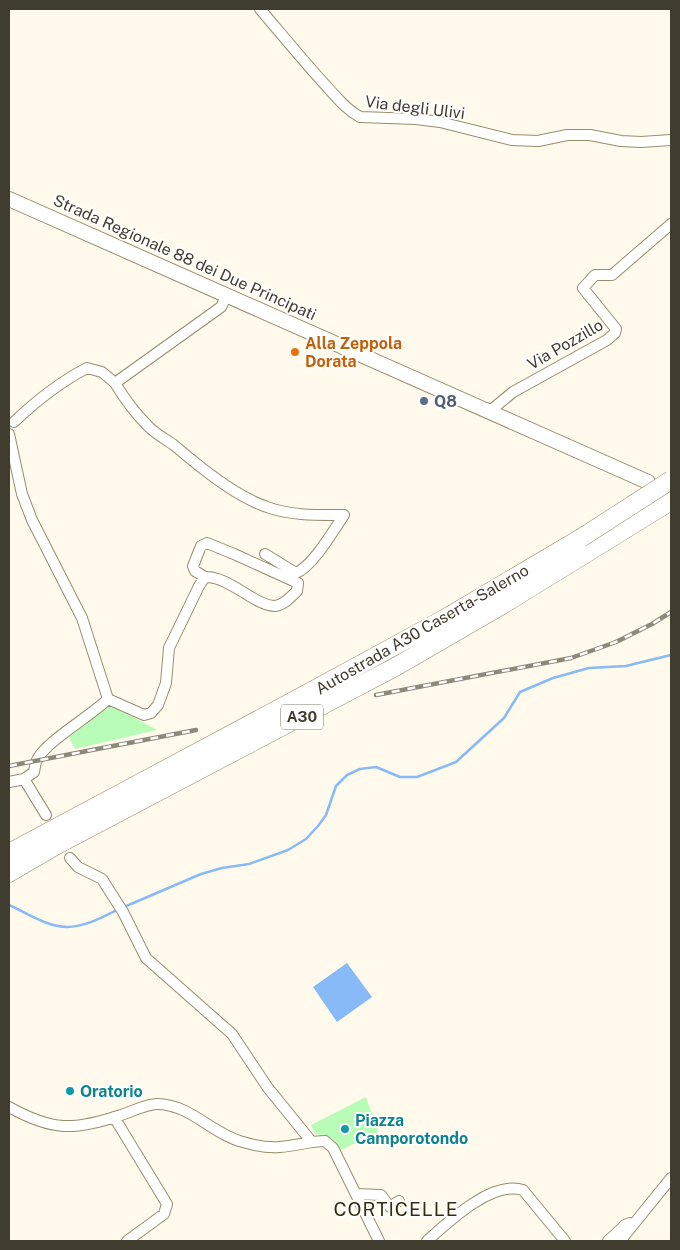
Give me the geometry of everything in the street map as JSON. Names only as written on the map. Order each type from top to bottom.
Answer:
[{"type":"highway","name":"Autostrada A30 Caserta-Salerno","points":[[9,872],[397,666],[504,604],[671,480]]},
{"type":"highway","name":"Autostrada A30 Caserta-Salerno","points":[[9,853],[435,623],[671,501]]},
{"type":"main road","name":"Strada Regionale 88 dei Due Principati","points":[[9,199],[648,482]]},
{"type":"street","name":"Via degli Ulivi","points":[[260,9],[320,80],[343,104],[360,117],[440,122],[512,140],[538,141],[566,135],[590,135],[634,142],[671,140]]},
{"type":"street","name":"Via Pozzillo","points":[[490,411],[513,392],[607,340],[615,333],[616,329],[608,317],[583,288],[595,275],[612,275],[671,224]]},
{"type":"street","points":[[115,383],[221,307],[227,295]]},
{"type":"street","points":[[205,577],[169,648],[166,683],[151,713],[144,715],[108,699],[82,618],[32,520],[22,494],[13,450],[12,426],[35,402],[68,378],[87,368],[102,372],[115,383],[148,427],[174,445],[190,460],[249,498],[276,510],[314,515],[344,515],[318,551],[302,570],[296,573],[265,554]]},
{"type":"street","points":[[206,544],[234,554],[298,583],[298,590],[288,601],[276,606],[262,603],[243,591],[212,577],[205,577],[195,570],[193,566],[201,546],[206,544]]},
{"type":"street","points":[[9,782],[24,778],[34,772],[36,760],[45,750],[108,699]]},
{"type":"street","points":[[24,778],[46,815]]},
{"type":"street","points":[[70,858],[78,867],[102,879],[120,908],[146,958],[232,1034],[268,1088],[311,1141]]},
{"type":"street","points":[[9,1106],[29,1118],[57,1126],[81,1126],[114,1118],[155,1104],[174,1106],[242,1142],[279,1147],[311,1141],[325,1141],[333,1148],[379,1241]]},
{"type":"street","points":[[114,1118],[167,1204],[164,1214],[127,1241]]},
{"type":"street","points":[[620,1241],[671,1178]]},
{"type":"street","points":[[426,1241],[456,1216],[482,1198],[500,1190],[514,1187],[523,1190],[565,1241]]},
{"type":"street","points":[[356,1194],[381,1195],[390,1207],[399,1201]]},
{"type":"street","points":[[608,1241],[625,1225],[636,1221]]},
{"type":"green space","points":[[111,705],[157,730],[75,749],[69,737]]},
{"type":"green space","name":"Piazza Camporotondo","points":[[366,1097],[378,1132],[341,1150],[331,1138],[315,1134],[311,1125]]},
{"type":"water","points":[[347,963],[372,997],[337,1022],[313,987]]},
{"type":"waterway","points":[[124,907],[201,874],[222,868],[249,864],[288,850],[306,839],[318,826],[326,815],[336,786],[347,775],[360,769],[376,767],[400,777],[417,777],[456,762],[504,718],[520,692],[553,678],[589,668],[626,666],[671,655]]},
{"type":"waterway","points":[[9,905],[52,925],[67,927],[87,923],[119,909]]},
{"type":"railway","points":[[376,695],[571,658],[616,642],[671,612]]},
{"type":"railway","points":[[9,766],[196,730]]},
{"type":"place","name":"Alla Zeppola Dorata","points":[[295,352]]},
{"type":"place","name":"Q8","points":[[424,401]]},
{"type":"place","name":"Oratorio","points":[[70,1091]]},
{"type":"place","name":"Piazza Camporotondo","points":[[345,1129]]},
{"type":"district","name":"CORTICELLE","points":[[396,1209]]}]
